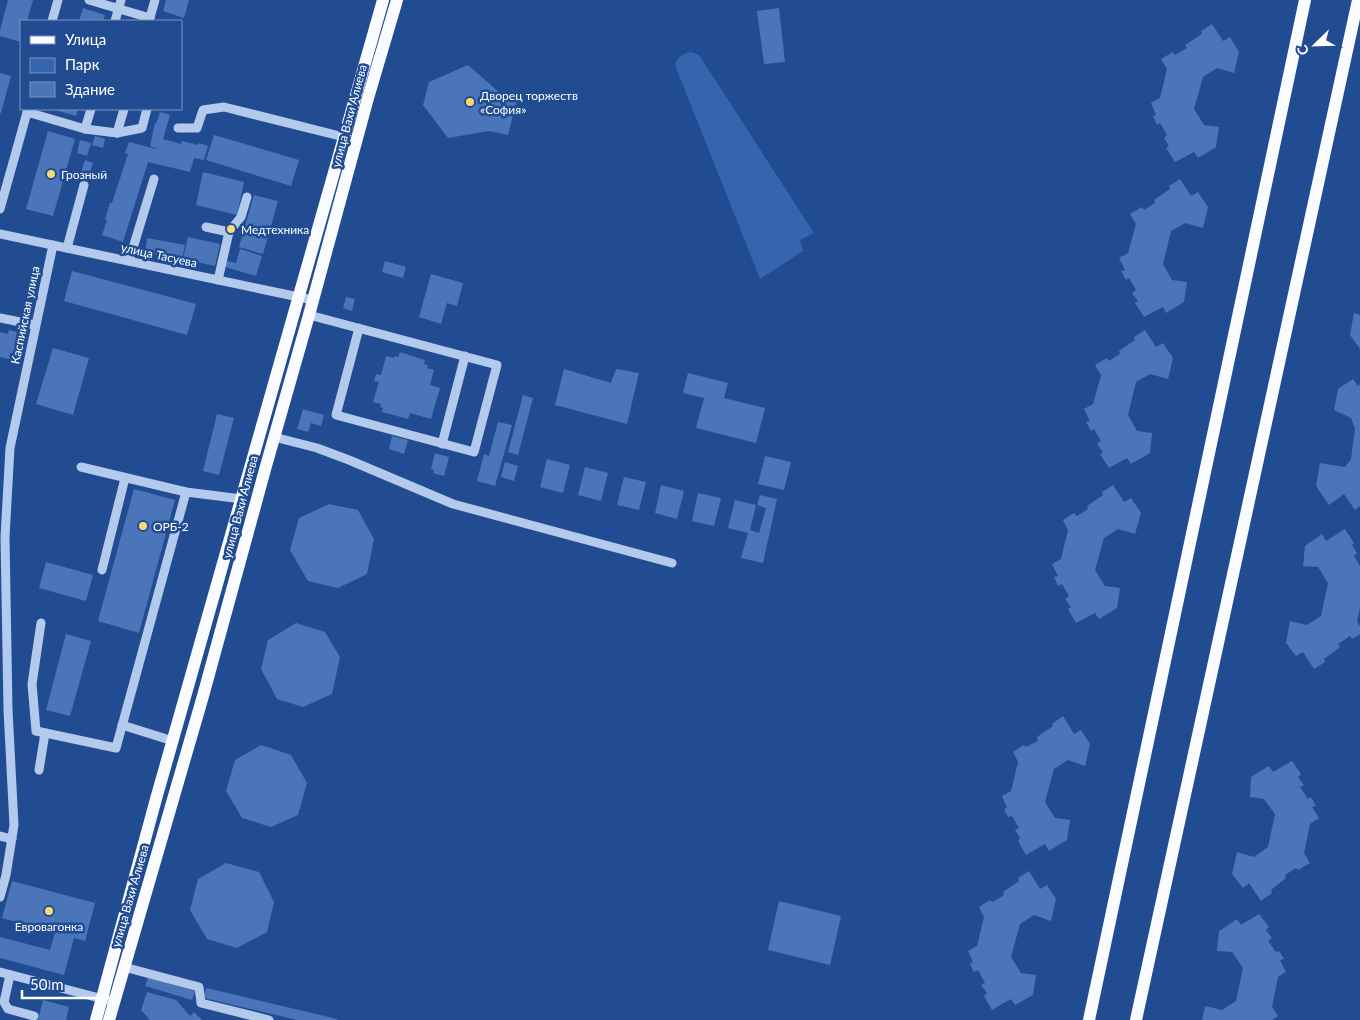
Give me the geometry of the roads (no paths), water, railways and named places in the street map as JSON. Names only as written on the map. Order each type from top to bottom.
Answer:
[{"type":"main road","name":"улица Вахи Алиева","points":[[109,1020],[108,1000],[173,741],[382,0]]},
{"type":"main road","name":"улица Вахи Алиева","points":[[96,1020],[124,966],[203,696],[368,98],[397,0]]},
{"type":"main road","points":[[1089,1020],[1305,0]]},
{"type":"main road","points":[[1136,1020],[1358,0]]},
{"type":"street","points":[[52,20],[58,0]]},
{"type":"street","points":[[89,0],[120,4],[149,19],[155,0]]},
{"type":"street","points":[[115,20],[120,4]]},
{"type":"street","points":[[178,128],[197,128],[203,110],[224,107],[344,138]]},
{"type":"street","points":[[0,209],[27,110],[85,128],[118,133],[142,128],[147,110]]},
{"type":"street","points":[[85,128],[91,110]]},
{"type":"street","points":[[118,133],[124,110]]},
{"type":"street","points":[[0,172],[10,174]]},
{"type":"street","points":[[129,261],[154,179]]},
{"type":"street","points":[[67,248],[84,185]]},
{"type":"street","points":[[218,280],[229,232],[241,217],[247,197]]},
{"type":"street","points":[[206,227],[229,232]]},
{"type":"street","name":"улица Тасуева","points":[[0,234],[313,300]]},
{"type":"street","name":"Каспийская улица","points":[[0,898],[6,876],[14,825],[4,709],[3,582],[10,448],[53,245]]},
{"type":"street","points":[[309,315],[359,328],[466,356],[497,365],[474,452],[336,414],[359,328]]},
{"type":"street","points":[[0,318],[35,326]]},
{"type":"street","points":[[442,444],[466,356]]},
{"type":"street","points":[[274,437],[317,448],[453,504],[672,563]]},
{"type":"street","points":[[0,446],[10,448]]},
{"type":"street","points":[[81,468],[186,492],[242,499]]},
{"type":"street","points":[[102,570],[125,478]]},
{"type":"street","points":[[41,623],[32,684],[36,731],[116,748],[186,492]]},
{"type":"street","points":[[122,725],[173,741]]},
{"type":"street","points":[[39,770],[46,733]]},
{"type":"street","points":[[0,836],[12,839]]},
{"type":"street","points":[[124,966],[199,987],[201,1002],[269,1020]]},
{"type":"street","points":[[0,972],[108,1000]]},
{"type":"street","points":[[10,975],[4,1002],[8,1009],[34,1016]]},
{"type":"place","name":"Дворец торжеств «София»","points":[[470,102]]},
{"type":"place","name":"Грозный","points":[[51,174]]},
{"type":"place","name":"Медтехника","points":[[231,229]]},
{"type":"place","name":"ОРБ-2","points":[[143,526]]},
{"type":"place","name":"Евровагонка","points":[[49,911]]}]
